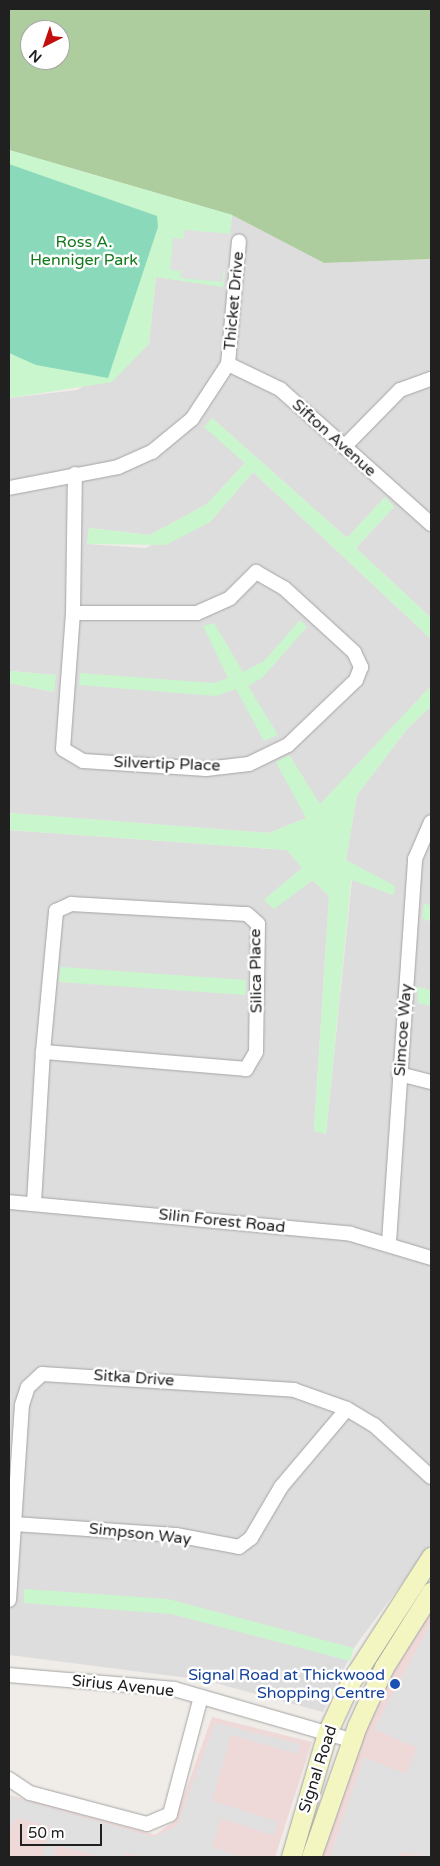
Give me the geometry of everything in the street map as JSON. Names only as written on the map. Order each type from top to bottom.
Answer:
[{"type":"street","name":"Thicket Drive","points":[[9,488],[118,467],[152,452],[192,419],[228,364],[239,241]]},
{"type":"street","name":"Sifton Avenue","points":[[228,364],[280,390],[431,524]]},
{"type":"street","points":[[344,447],[400,390],[431,379]]},
{"type":"street","name":"Silvertip Place","points":[[73,613],[197,613],[230,598],[256,572],[284,588],[354,652],[361,667],[356,680],[288,745],[249,764],[206,769],[83,761],[63,749],[73,613],[76,474]]},
{"type":"street","name":"Simcoe Way","points":[[389,1242],[415,859],[431,822]]},
{"type":"street","name":"Silica Place","points":[[34,1203],[43,1052],[56,911],[71,904],[237,913],[247,914],[258,924],[256,1052],[246,1069],[43,1052]]},
{"type":"street","points":[[399,1074],[431,1082]]},
{"type":"street","name":"Silin Forest Road","points":[[9,1202],[34,1203],[389,1242],[431,1258]]},
{"type":"street","name":"Sitka Drive","points":[[9,1600],[22,1405],[28,1387],[42,1374],[277,1387],[347,1409],[382,1431],[431,1478]]},
{"type":"street","name":"Simpson Way","points":[[14,1524],[176,1535],[239,1547],[251,1538],[281,1487],[347,1409]]},
{"type":"street","name":"Signal Road","points":[[291,1857],[327,1733],[375,1638],[431,1557]]},
{"type":"street","name":"Signal Road","points":[[312,1857],[351,1740],[384,1667],[431,1592]]},
{"type":"street","name":"Sirius Avenue","points":[[9,1675],[174,1689],[351,1740]]},
{"type":"street","points":[[9,1780],[30,1793],[147,1824],[170,1814],[201,1697]]},
{"type":"shaded area","points":[[232,215],[324,263],[431,259],[431,618],[356,548],[394,507],[385,497],[347,538],[212,418],[205,427],[245,463],[207,504],[150,535],[89,528],[87,544],[145,548],[210,522],[253,472],[431,639],[431,686],[320,805],[289,755],[306,818],[269,833],[9,813],[9,683],[54,692],[55,675],[9,671],[9,398],[77,390],[149,344],[156,277],[223,286]]},
{"type":"shaded area","points":[[184,230],[233,234],[231,271],[223,270],[223,282],[180,278],[181,271],[170,270],[173,238],[183,239]]},
{"type":"shaded area","points":[[431,706],[431,1544],[354,1648],[323,1712],[204,1680],[9,1655],[9,830],[287,850],[302,868],[265,899],[274,908],[313,880],[329,896],[314,1130],[326,1134],[352,879],[393,895],[346,860],[357,795],[407,729]]},
{"type":"shaded area","points":[[431,1592],[431,1857],[311,1857],[351,1740]]},
{"type":"shaded area","points":[[431,1623],[431,1857],[400,1852],[398,1857],[330,1857],[364,1757],[406,1774],[417,1748],[374,1729]]},
{"type":"shaded area","points":[[212,1717],[312,1742],[275,1857],[9,1857],[9,1795],[155,1835],[175,1820]]},
{"type":"shaded area","points":[[215,1723],[300,1744],[297,1754],[231,1735],[212,1801],[277,1821],[274,1836],[221,1818],[212,1847],[242,1857],[145,1857],[125,1853],[124,1857],[104,1857],[56,1845],[53,1857],[42,1857],[50,1827],[18,1818],[9,1827],[9,1796],[154,1837],[177,1826]]},
{"type":"green space","points":[[9,9],[431,9],[431,259],[324,263],[232,215],[9,150]]},
{"type":"green space","name":"Ross A. Henniger Park","points":[[9,150],[232,215],[223,287],[156,277],[149,344],[112,382],[9,398]]},
{"type":"green space","name":"Ross A. Henniger Park","points":[[9,164],[157,216],[158,227],[108,378],[36,365],[9,353]]},
{"type":"green space","points":[[212,418],[347,538],[385,497],[394,507],[356,548],[431,618],[431,639],[253,472],[210,522],[166,545],[87,544],[89,528],[150,535],[207,504],[245,463],[204,427]]},
{"type":"green space","points":[[300,620],[307,627],[262,678],[248,686],[278,735],[264,741],[236,689],[216,696],[79,685],[80,673],[214,683],[228,678],[203,626],[214,623],[243,672],[264,661]]},
{"type":"green space","points":[[9,671],[56,675],[54,692],[9,683]]},
{"type":"green space","points":[[431,686],[431,706],[407,729],[357,795],[346,860],[395,886],[394,895],[351,880],[326,1134],[314,1131],[329,896],[313,880],[274,909],[264,900],[302,868],[287,850],[9,830],[9,813],[269,833],[306,818],[276,762],[289,755],[320,804]]},
{"type":"green space","points":[[424,903],[431,906],[431,922],[422,918]]},
{"type":"green space","points":[[60,967],[247,980],[245,995],[59,982]]},
{"type":"green space","points":[[417,987],[431,990],[431,1006],[418,1003]]},
{"type":"green space","points":[[24,1589],[168,1599],[354,1648],[350,1661],[171,1614],[24,1603]]},
{"type":"place","name":"Signal Road at Thickwood Shopping Centre","points":[[395,1684]]}]
